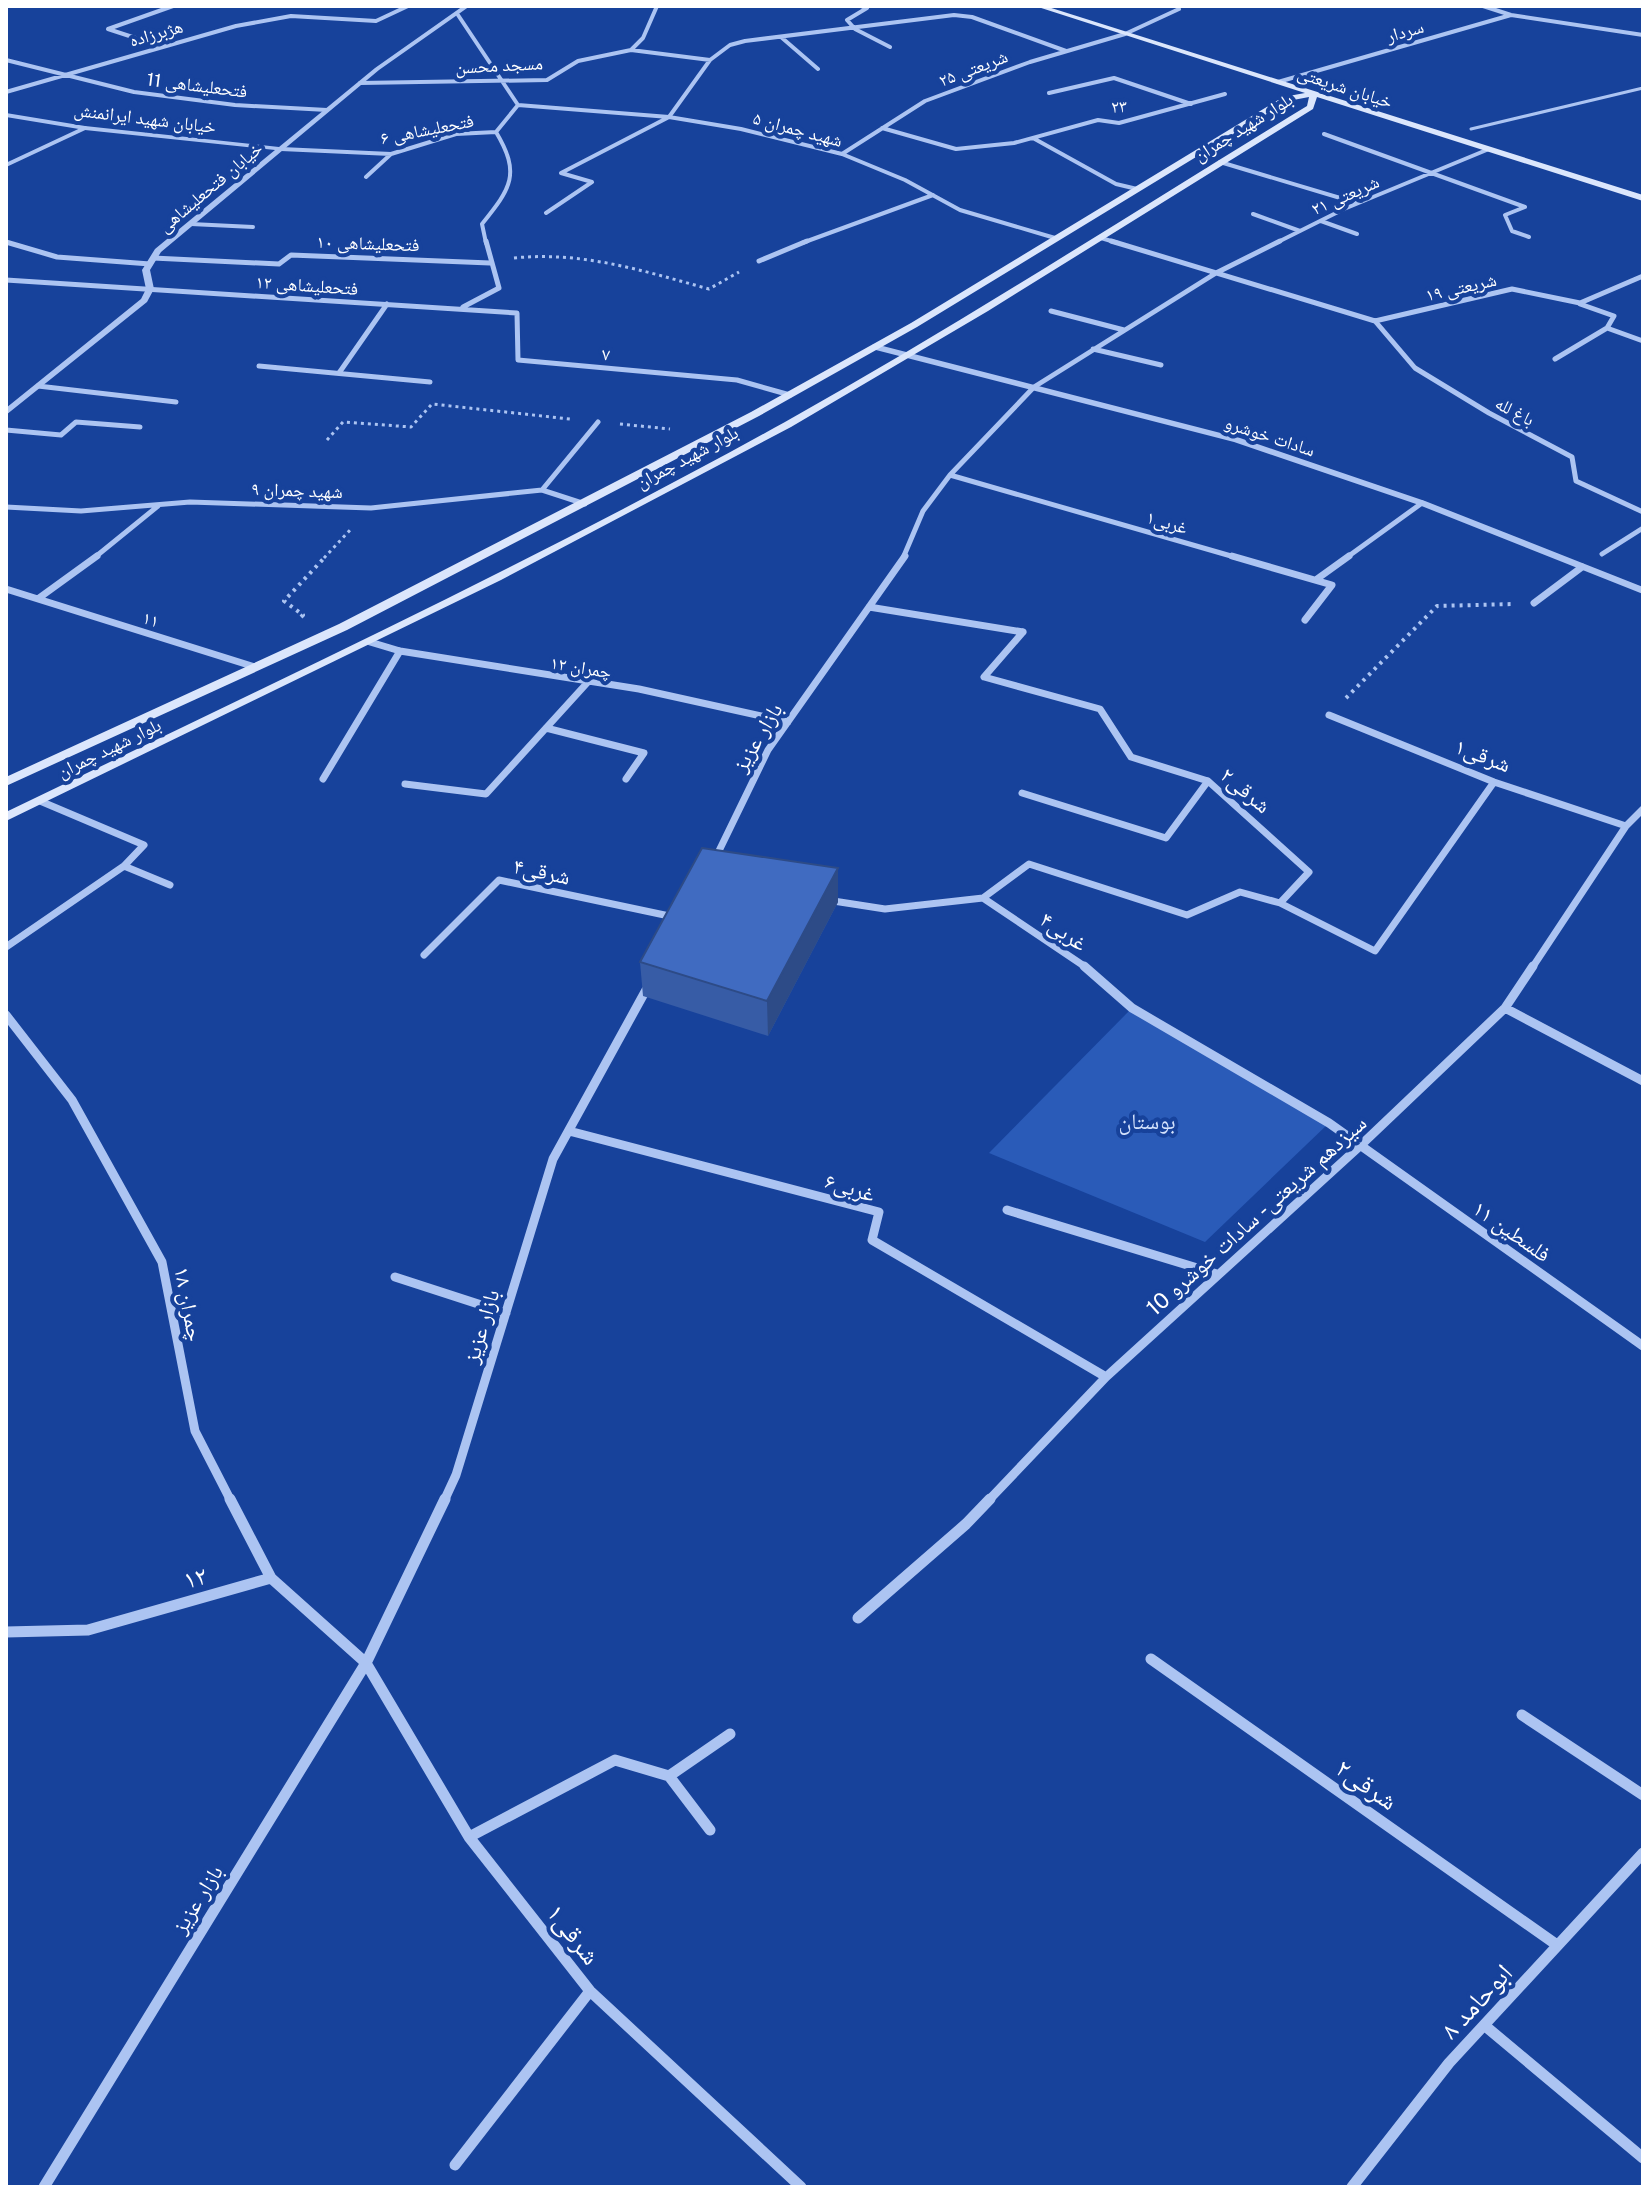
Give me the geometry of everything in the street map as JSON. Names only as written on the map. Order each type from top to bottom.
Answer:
[{"type":"main road","name":"خیابان شریعتی","points":[[1038,6],[1643,198]]},
{"type":"main road","name":"بلوار شهید چمران","points":[[6,782],[343,627],[585,504],[875,347],[1286,99],[1314,94],[1310,107],[1101,238],[787,425],[370,642],[6,817]]},
{"type":"main road","points":[[1184,161],[1215,165]]},
{"type":"main road","points":[[343,627],[370,642]]},
{"type":"street","points":[[161,46],[108,29],[173,6]]},
{"type":"street","name":"هژبرزاده","points":[[6,92],[236,26],[291,16],[376,21],[408,6]]},
{"type":"street","name":"خیابان فتحعلیشاهی","points":[[150,289],[146,270],[191,224],[360,83],[467,6]]},
{"type":"street","points":[[631,50],[643,38],[657,6]]},
{"type":"street","points":[[861,6],[867,8],[847,20],[855,29],[890,47]]},
{"type":"street","points":[[1483,6],[1511,15],[1643,35]]},
{"type":"street","name":"شریعتی ۲۵","points":[[842,154],[925,101],[1066,51],[1125,34],[1179,9]]},
{"type":"street","points":[[458,15],[480,43],[518,105]]},
{"type":"street","points":[[546,213],[592,182],[561,173],[669,117],[710,60],[737,42],[963,15],[1066,51]]},
{"type":"street","name":"سردار","points":[[1278,82],[1511,15]]},
{"type":"street","points":[[781,37],[818,69]]},
{"type":"street","name":"مسجد محسن","points":[[360,83],[547,80],[578,61],[631,50],[710,60]]},
{"type":"street","name":"فتحعلیشاهی 11","points":[[6,60],[134,92],[235,105],[327,110]]},
{"type":"street","points":[[1049,93],[1114,78],[1191,104]]},
{"type":"street","points":[[1471,129],[1643,88]]},
{"type":"street","name":"۲۳","points":[[882,128],[956,149],[1014,143],[1098,120],[1119,123],[1225,94]]},
{"type":"street","name":"شهید چمران ۵","points":[[518,105],[669,117],[741,129],[842,154],[905,180],[960,210],[1055,238]]},
{"type":"street","name":"فتحعلیشاهی ۶","points":[[281,149],[391,154],[456,134],[496,132],[518,105]]},
{"type":"street","name":"خیابان شهید ایرانمنش","points":[[6,115],[85,128],[281,149]]},
{"type":"street","points":[[6,165],[85,128]]},
{"type":"street","points":[[463,307],[499,288],[482,224],[506,194],[514,171],[510,153],[496,132]]},
{"type":"street","points":[[1324,134],[1525,207],[1505,215],[1512,231],[1529,237]]},
{"type":"street","points":[[1033,138],[1116,184],[1137,189]]},
{"type":"street","name":"شریعتی ۲۱","points":[[1093,349],[1216,273],[1357,204],[1489,149]]},
{"type":"street","points":[[366,177],[391,154]]},
{"type":"street","points":[[1215,165],[1357,204]]},
{"type":"street","points":[[759,261],[850,223],[933,195]]},
{"type":"street","points":[[1253,214],[1300,231]]},
{"type":"street","points":[[1321,221],[1357,234]]},
{"type":"street","points":[[191,224],[253,227]]},
{"type":"street","points":[[1101,238],[1375,321]]},
{"type":"street","name":"فتحعلیشاهی ۱۰","points":[[6,242],[20,250],[57,255],[152,261],[279,264],[291,255],[337,255],[490,263]]},
{"type":"street","points":[[1580,303],[1643,276]]},
{"type":"street","name":"فتحعلیشاهی ۱۲","points":[[6,280],[463,307]]},
{"type":"street","points":[[6,286],[14,280]]},
{"type":"street","points":[[6,412],[144,300],[150,289]]},
{"type":"street","name":"شریعتی ۱۹","points":[[1375,321],[1512,289],[1580,303],[1614,316],[1607,328]]},
{"type":"street","points":[[339,373],[387,304]]},
{"type":"street","name":"۷","points":[[463,307],[517,313],[518,360],[737,380],[790,395]]},
{"type":"street","points":[[1051,311],[1124,330]]},
{"type":"street","name":"باغ لله","points":[[1375,321],[1415,368],[1489,413],[1572,457],[1576,481],[1643,512]]},
{"type":"street","points":[[1555,359],[1607,328],[1643,341]]},
{"type":"street","name":"سادات خوشرو","points":[[875,347],[1237,440],[1422,503],[1643,591]]},
{"type":"street","points":[[1093,349],[1161,365]]},
{"type":"street","name":"بازار عزیز","points":[[710,868],[768,750],[907,553],[923,511],[950,475],[1034,387],[1093,349]]},
{"type":"street","points":[[259,366],[430,382]]},
{"type":"street","points":[[38,386],[176,402]]},
{"type":"street","points":[[6,430],[61,435],[76,422],[140,427]]},
{"type":"street","points":[[542,490],[598,422]]},
{"type":"street","name":"غربی۱","points":[[950,475],[1317,579]]},
{"type":"street","name":"شهید چمران ۹","points":[[6,507],[81,511],[234,502],[371,508],[542,490],[585,504]]},
{"type":"street","points":[[1317,579],[1422,503]]},
{"type":"street","points":[[39,598],[87,564],[159,505]]},
{"type":"street","points":[[1602,554],[1643,528]]},
{"type":"street","points":[[1534,603],[1582,567]]},
{"type":"street","points":[[1305,620],[1332,585],[1317,579]]},
{"type":"street","name":"۱۱","points":[[6,589],[255,667]]},
{"type":"street","name":"شرقی۲","points":[[869,607],[1023,632],[984,677],[1100,709],[1131,757],[1208,781],[1309,872],[1280,903]]},
{"type":"street","name":"چمران ۱۲","points":[[370,642],[400,651],[639,689],[788,722]]},
{"type":"street","points":[[323,779],[400,651]]},
{"type":"street","points":[[405,784],[486,794],[587,683]]},
{"type":"street","name":"شرقی۱","points":[[1329,715],[1494,782],[1626,826]]},
{"type":"street","points":[[546,728],[644,753],[626,779]]},
{"type":"street","points":[[1022,793],[1166,838],[1208,781]]},
{"type":"street","points":[[823,900],[885,909],[983,898],[1029,864],[1187,915],[1240,892],[1280,903],[1375,951],[1494,782]]},
{"type":"street","points":[[6,947],[124,866],[144,845],[40,801]]},
{"type":"street","name":"سیزدهم شریعتی - سادات خوشرو 10","points":[[858,1618],[966,1524],[1106,1377],[1361,1145],[1505,1008],[1626,826],[1643,809]]},
{"type":"street","points":[[124,866],[170,885]]},
{"type":"street","name":"شرقی۴","points":[[424,955],[499,880],[682,919],[676,931]]},
{"type":"street","name":"غربی۴","points":[[983,898],[1080,962],[1132,1008],[1361,1145]]},
{"type":"street","name":"بازار عزیز","points":[[44,2187],[366,1663],[456,1475],[553,1159],[653,978]]},
{"type":"street","points":[[1505,1008],[1643,1081]]},
{"type":"street","name":"چمران ۱۸","points":[[6,1015],[72,1100],[162,1262],[195,1431],[271,1578]]},
{"type":"street","name":"غربی۶","points":[[569,1131],[879,1212],[872,1240],[1106,1377]]},
{"type":"street","name":"فلسطین ۱۱","points":[[1361,1145],[1643,1346]]},
{"type":"street","points":[[1007,1210],[1217,1274]]},
{"type":"street","points":[[395,1277],[506,1313]]},
{"type":"street","points":[[271,1578],[366,1663]]},
{"type":"street","name":"۱۲","points":[[6,1632],[88,1630],[271,1578]]},
{"type":"street","name":"شرقی۲","points":[[1151,1659],[1557,1945]]},
{"type":"street","name":"شرقی۱","points":[[366,1663],[469,1837],[590,1991],[801,2187]]},
{"type":"street","points":[[1522,1715],[1643,1795]]},
{"type":"street","points":[[669,1776],[730,1734]]},
{"type":"street","points":[[469,1837],[615,1760],[669,1776],[710,1830]]},
{"type":"street","name":"ابوحامد ۸","points":[[1352,2187],[1449,2063],[1643,1853]]},
{"type":"street","points":[[455,2165],[590,1991]]},
{"type":"street","points":[[1484,2025],[1643,2158]]},
{"type":"path","points":[[490,263],[544,253],[590,257],[709,289],[759,261]]},
{"type":"path","points":[[327,440],[343,422],[411,427],[432,404],[598,422]]},
{"type":"path","points":[[291,624],[303,615],[284,601],[371,508]]},
{"type":"path","points":[[1329,715],[1437,606],[1534,603]]},
{"type":"green space","name":"بوستان","points":[[1132,1008],[1329,1123],[1205,1242],[989,1153]]},
{"type":"building","points":[[702,848],[838,868],[767,1001],[640,962]]}]
